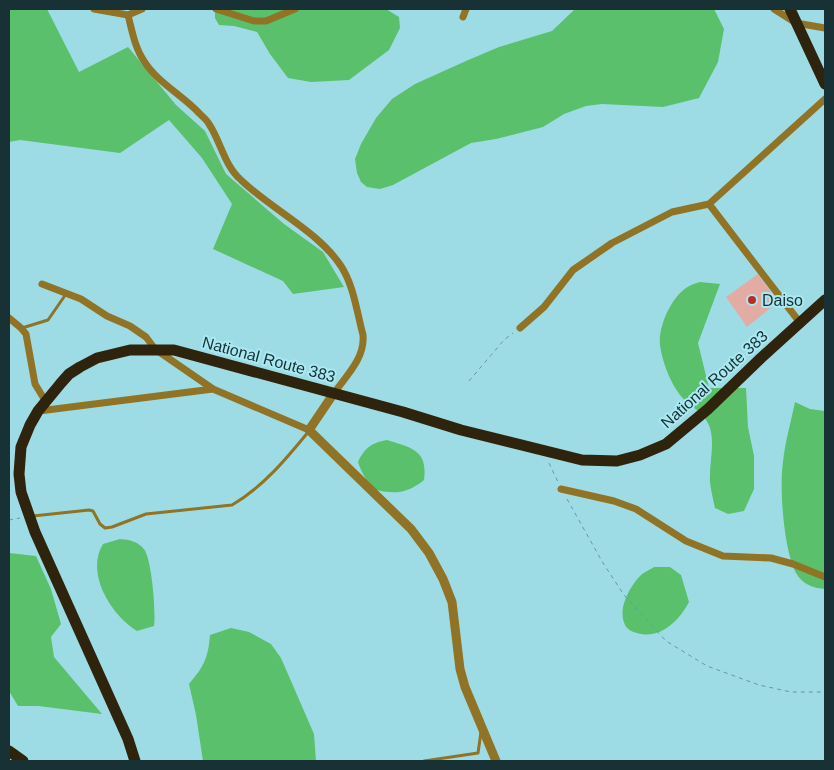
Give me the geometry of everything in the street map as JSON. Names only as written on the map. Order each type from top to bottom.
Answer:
[{"type":"highway","points":[[790,9],[825,84]]},
{"type":"highway","name":"National Route 383","points":[[135,761],[128,739],[35,532],[21,492],[19,474],[21,447],[30,425],[42,406],[69,374],[97,358],[130,350],[174,350],[334,393],[461,430],[544,451],[582,460],[599,462],[617,461],[640,455],[666,444],[708,409],[825,300]]},
{"type":"highway","points":[[9,751],[23,761]]},
{"type":"street","points":[[94,9],[128,15],[142,9]]},
{"type":"street","points":[[216,9],[254,21],[266,21],[295,9]]},
{"type":"street","points":[[463,17],[466,9]]},
{"type":"street","points":[[774,9],[796,23],[825,28]]},
{"type":"street","points":[[128,15],[135,45],[144,62],[209,124],[229,166],[240,180],[307,231],[330,252],[342,267],[349,283],[363,335],[364,344],[361,356],[309,430]]},
{"type":"street","points":[[520,328],[544,307],[573,270],[612,243],[672,212],[709,204],[825,99]]},
{"type":"street","points":[[709,204],[801,324]]},
{"type":"street","points":[[42,284],[81,299],[107,316],[130,326],[146,337],[155,349],[213,389],[309,430],[411,529],[429,553],[443,579],[452,602],[460,669],[465,687],[496,761]]},
{"type":"street","points":[[9,318],[26,334],[42,406],[213,389]]},
{"type":"street","points":[[561,489],[614,501],[636,509],[686,541],[723,556],[770,558],[793,564],[825,577]]},
{"type":"lane","points":[[21,328],[48,320],[66,293]]},
{"type":"lane","points":[[30,517],[89,510],[94,511],[100,524],[105,528],[146,514],[232,504],[242,499],[262,483],[286,459],[309,430]]},
{"type":"lane","points":[[424,761],[478,753],[482,727]]},
{"type":"path","points":[[469,381],[504,340],[520,328]]},
{"type":"path","points":[[544,451],[561,489],[602,563],[624,595],[666,641],[707,666],[759,685],[790,692],[825,692]]},
{"type":"green space","points":[[9,9],[47,9],[79,72],[128,47],[176,105],[205,131],[226,174],[284,224],[323,252],[344,287],[293,294],[283,281],[213,249],[232,204],[202,158],[169,120],[120,153],[20,140],[9,142]]},
{"type":"green space","points":[[215,9],[386,9],[399,17],[400,28],[389,50],[349,80],[311,82],[288,78],[270,54],[257,32],[234,26],[219,25],[215,18]]},
{"type":"green space","points":[[575,9],[714,9],[724,29],[718,62],[699,98],[663,107],[602,104],[586,106],[564,114],[543,127],[496,139],[471,143],[393,185],[380,189],[367,187],[361,182],[357,173],[355,159],[376,118],[392,99],[415,84],[466,61],[499,47],[552,31]]},
{"type":"green space","points":[[700,282],[720,284],[698,343],[709,388],[746,388],[748,427],[754,456],[754,489],[744,511],[728,514],[715,508],[712,495],[710,475],[712,441],[710,428],[701,413],[676,390],[667,371],[660,345],[663,322],[675,299],[686,288]]},
{"type":"green space","points":[[795,402],[810,409],[825,411],[825,589],[808,585],[798,577],[788,550],[782,503],[782,473],[785,447]]},
{"type":"green space","points":[[387,440],[411,448],[421,456],[425,470],[424,480],[405,491],[386,492],[371,489],[358,462],[370,446]]},
{"type":"green space","points":[[120,539],[139,544],[147,555],[149,564],[154,599],[154,626],[137,631],[118,615],[110,604],[99,580],[97,568],[98,555],[103,544]]},
{"type":"green space","points":[[9,553],[36,556],[51,589],[61,624],[51,637],[54,657],[102,714],[38,706],[18,706],[9,691]]},
{"type":"green space","points":[[654,567],[670,567],[681,575],[689,602],[680,616],[668,627],[653,634],[635,633],[628,629],[623,619],[626,598],[642,574]]},
{"type":"green space","points":[[231,628],[249,632],[271,644],[281,658],[314,734],[316,761],[203,761],[189,684],[204,662],[210,635]]},
{"type":"building","name":"Daiso","points":[[758,274],[778,302],[747,327],[726,297]]},
{"type":"place","name":"Daiso","points":[[752,300]]}]
